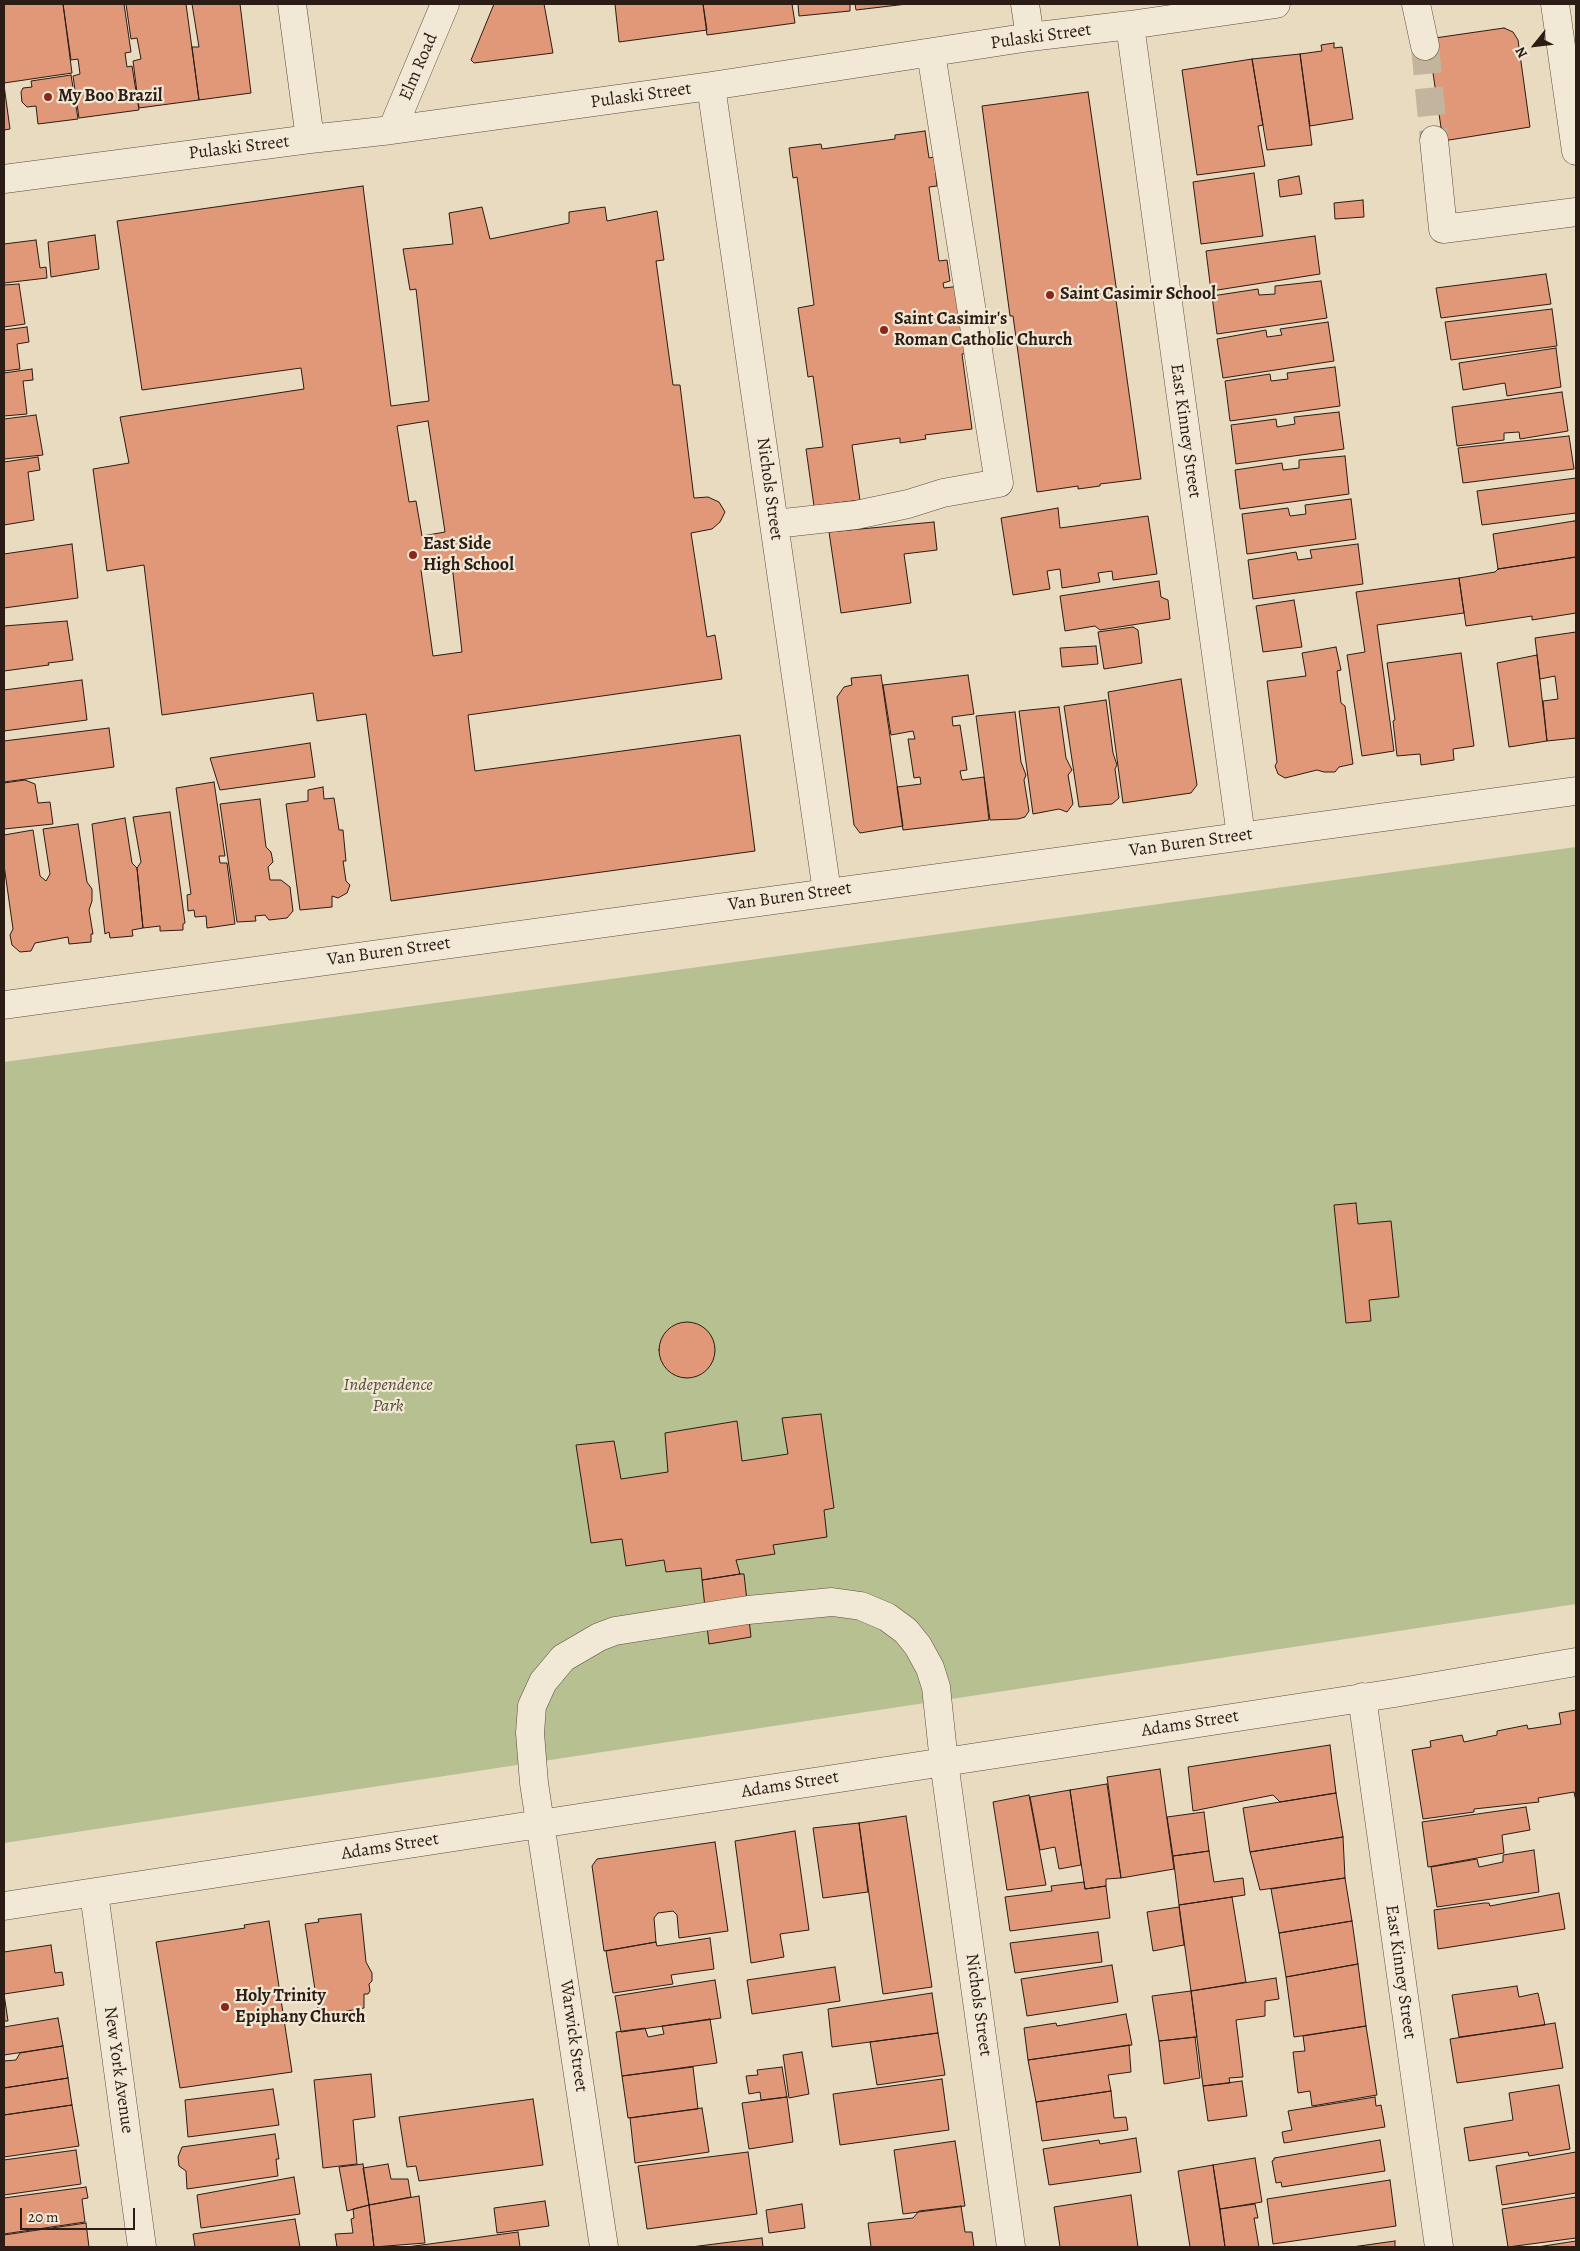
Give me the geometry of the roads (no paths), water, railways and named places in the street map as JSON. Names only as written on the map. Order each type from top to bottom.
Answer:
[{"type":"street","points":[[292,4],[310,139]]},
{"type":"street","name":"Elm Road","points":[[392,130],[445,4]]},
{"type":"street","points":[[1025,4],[1030,37]]},
{"type":"street","name":"Pulaski Street","points":[[4,179],[392,130],[711,86],[1030,37],[1276,4]]},
{"type":"street","points":[[1416,4],[1425,46]]},
{"type":"street","points":[[1555,4],[1576,151]]},
{"type":"street","name":"East Kinney Street","points":[[1130,25],[1241,836]]},
{"type":"street","points":[[774,524],[856,515],[908,504],[943,493],[999,483],[931,53]]},
{"type":"street","name":"Nichols Street","points":[[711,86],[827,892]]},
{"type":"street","points":[[1434,140],[1443,230],[1576,212]]},
{"type":"street","name":"Van Buren Street","points":[[4,1005],[1576,791]]},
{"type":"street","name":"Nichols Street","points":[[541,1824],[531,1758],[532,1706],[543,1682],[563,1658],[599,1637],[632,1628],[748,1610],[832,1602],[861,1606],[887,1616],[906,1631],[918,1646],[930,1668],[936,1687],[944,1762],[1011,2247]]},
{"type":"street","name":"Adams Street","points":[[4,1906],[944,1762],[1576,1662]]},
{"type":"street","name":"East Kinney Street","points":[[1362,1697],[1439,2247]]},
{"type":"street","name":"Warwick Street","points":[[541,1824],[604,2247]]},
{"type":"street","name":"New York Avenue","points":[[94,1893],[142,2247]]},
{"type":"tunnel","points":[[1425,46],[1434,140]]},
{"type":"place","name":"My Boo Brazil","points":[[48,97]]},
{"type":"place","name":"Saint Casimir School","points":[[1050,295]]},
{"type":"place","name":"Saint Casimir's Roman Catholic Church","points":[[884,330]]},
{"type":"place","name":"East Side High School","points":[[413,555]]},
{"type":"place","name":"Holy Trinity Epiphany Church","points":[[225,2007]]},
{"type":"park label","name":"Independence Park","points":[[388,1396]]}]
